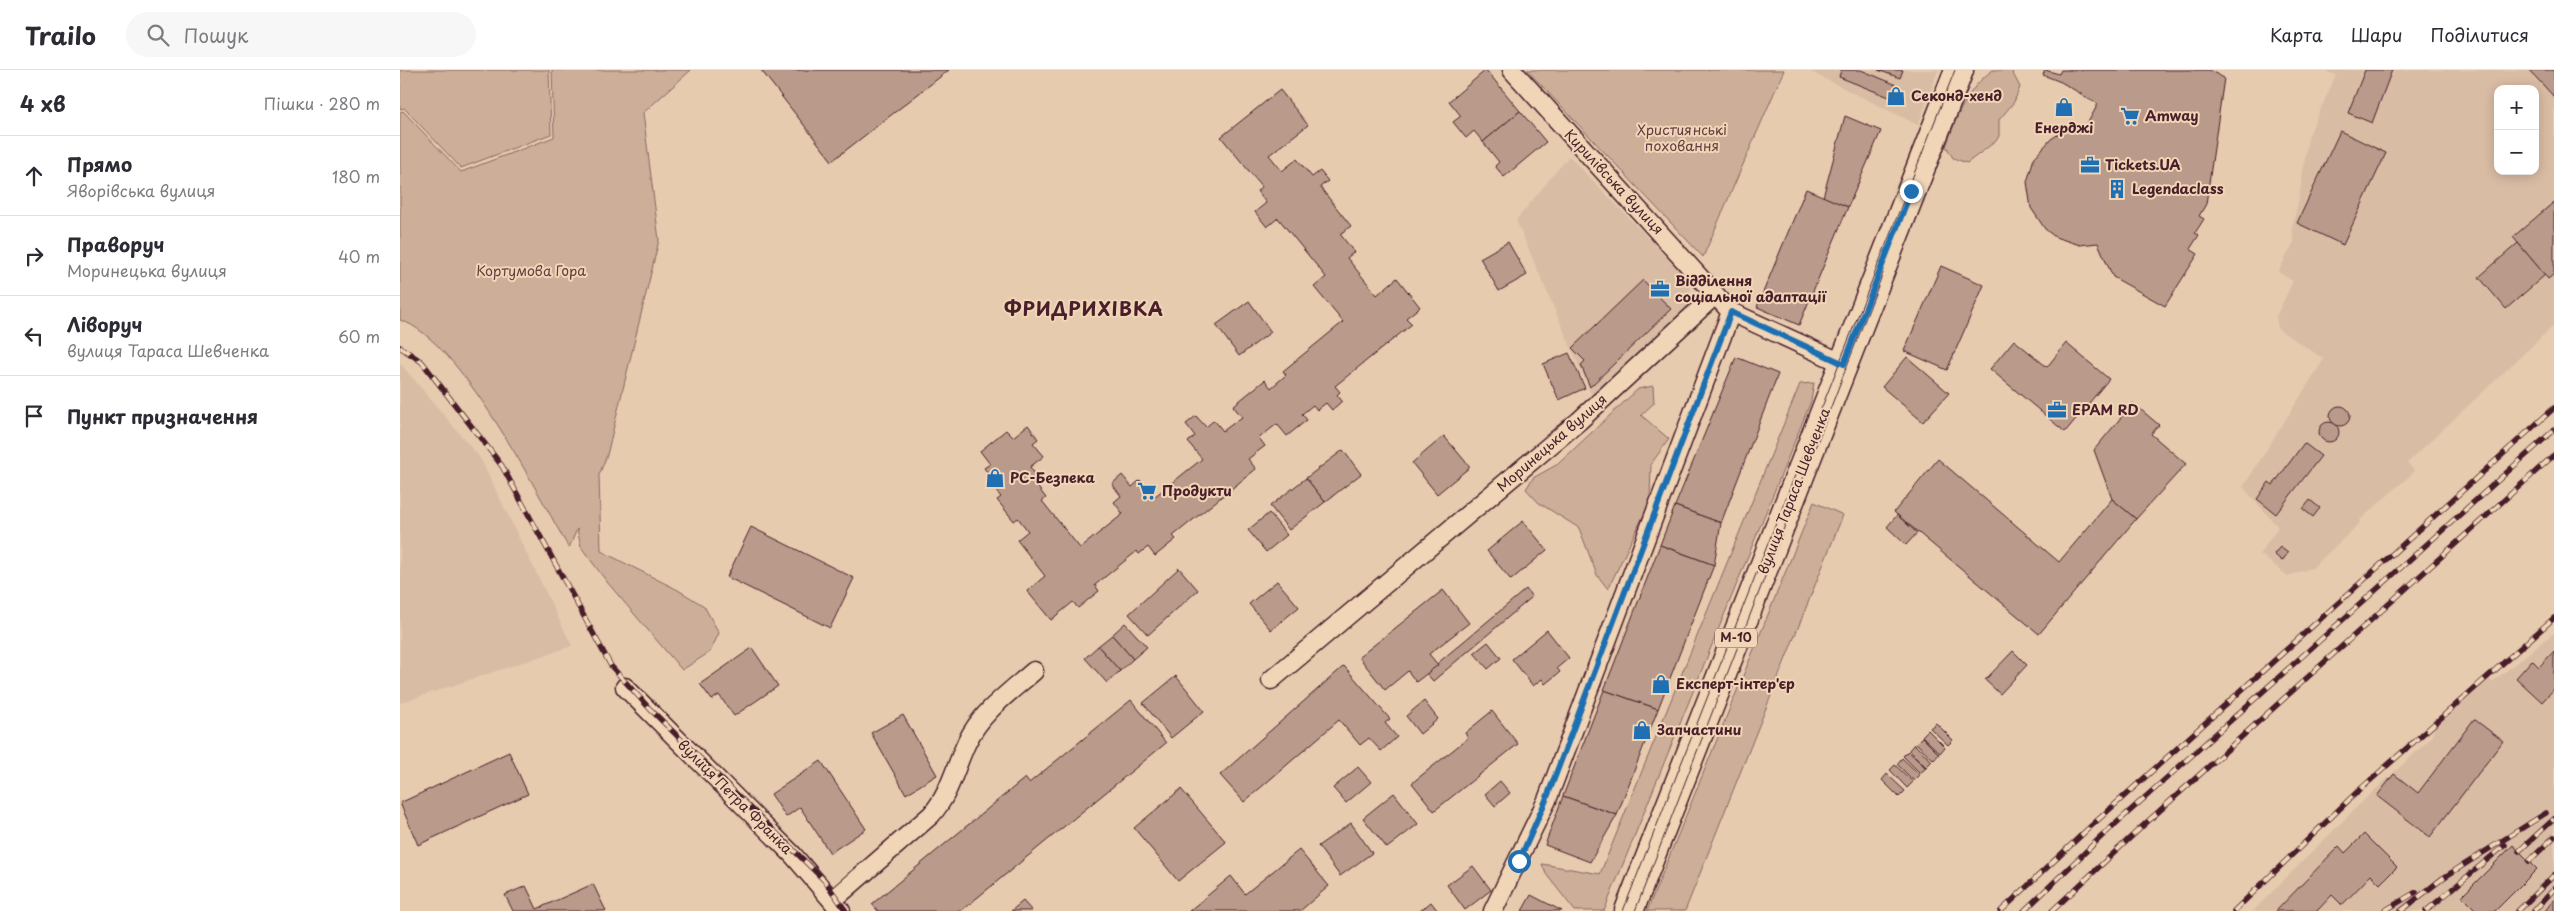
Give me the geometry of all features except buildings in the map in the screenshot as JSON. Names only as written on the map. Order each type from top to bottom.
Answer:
[{"type":"main road","name":"вулиця Тараса Шевченка","points":[[1629,911],[1959,70]]},
{"type":"street","name":"Кирилівська вулиця","points":[[1512,70],[1688,262],[1715,295]]},
{"type":"street","points":[[1715,295],[1731,312],[1844,364]]},
{"type":"street","name":"Моринецька вулиця","points":[[1272,680],[1579,421],[1715,295]]},
{"type":"street","points":[[1493,911],[1546,800],[1731,312]]},
{"type":"street","points":[[837,905],[931,815],[942,802],[974,729],[990,709],[1034,671]]},
{"type":"street","name":"вулиця Петра Франка","points":[[625,687],[792,855],[837,905]]},
{"type":"shaded area","points":[[1807,70],[1938,70],[1918,125]]},
{"type":"shaded area","points":[[2321,70],[2554,70],[2554,325],[2407,463],[2415,471],[2361,519],[2359,524],[2312,568],[2288,576],[2260,554],[2278,527],[2243,487],[2324,359],[2278,329],[2276,317],[2293,281],[2278,272],[2294,242],[2292,227],[2299,199],[2308,137],[2336,75]]},
{"type":"shaded area","points":[[1569,156],[1691,282],[1689,306],[1592,396],[1516,220]]},
{"type":"shaded area","points":[[400,363],[480,458],[572,646],[400,703]]},
{"type":"shaded area","points":[[2554,633],[2554,911],[2253,911],[2362,802],[2431,738],[2436,723],[2488,676],[2492,682]]},
{"type":"green space","points":[[400,70],[549,70],[551,134],[461,168],[404,108],[400,109]]},
{"type":"green space","name":"Кортумова Гора","points":[[552,70],[691,70],[643,113],[659,240],[607,455],[599,475],[601,551],[678,590],[704,606],[719,633],[710,652],[682,670],[607,582],[581,547],[577,529],[569,548],[495,420],[447,356],[423,333],[400,320],[400,112],[403,111],[461,172],[554,137]]},
{"type":"green space","name":"Християнські поховання","points":[[1527,70],[1784,70],[1703,257]]},
{"type":"green space","points":[[1993,70],[2011,70],[2020,87],[2014,102],[1999,120],[1999,136],[1996,141],[1967,163],[1953,158],[1946,146],[1959,114],[1969,95]]},
{"type":"green space","points":[[1814,383],[1811,401],[1604,911],[1575,911],[1546,874],[1542,864],[1600,874],[1800,384]]},
{"type":"green space","points":[[1653,386],[1654,403],[1641,415],[1669,439],[1651,464],[1650,502],[1608,589],[1597,575],[1579,528],[1539,503],[1526,489],[1533,478],[1558,464],[1638,389]]},
{"type":"green space","points":[[1814,502],[1843,515],[1685,911],[1647,911]]},
{"type":"tram line","points":[[1623,911],[1955,70]]},
{"type":"tram line","points":[[1635,911],[1883,273]]},
{"type":"railway","points":[[400,347],[422,362],[502,466],[611,666],[650,709],[824,880],[846,911]]},
{"type":"railway","points":[[2001,911],[2090,827],[2554,408]]},
{"type":"railway","points":[[2024,911],[2102,836],[2554,430]]},
{"type":"railway","points":[[2052,911],[2146,823],[2554,455]]},
{"type":"railway","points":[[2234,911],[2356,793],[2554,618]]},
{"type":"railway","points":[[2401,911],[2443,878],[2546,813]]},
{"type":"railway","points":[[2519,851],[2554,819]]},
{"type":"railway","points":[[2529,861],[2554,837]]},
{"type":"railway","points":[[2426,911],[2505,845]]},
{"type":"railway","points":[[2518,911],[2554,875]]},
{"type":"railway","points":[[2534,911],[2554,889]]},
{"type":"railway","points":[[2384,911],[2416,892]]},
{"type":"place","name":"Секонд-хенд","points":[[1896,96]]},
{"type":"place","name":"Енерджі","points":[[2064,107]]},
{"type":"place","name":"Amway","points":[[2130,116]]},
{"type":"place","name":"Tickets.UA","points":[[2090,165]]},
{"type":"place","name":"Legendaclass","points":[[2117,189]]},
{"type":"place","name":"Відділення соціальної адаптації","points":[[1660,289]]},
{"type":"place","name":"EPAM RD","points":[[2057,410]]},
{"type":"place","name":"РС-Безпека","points":[[995,478]]},
{"type":"place","name":"Продукти","points":[[1147,491]]},
{"type":"place","name":"Експерт-інтер'єр","points":[[1661,684]]},
{"type":"place","name":"Запчастини","points":[[1642,730]]},
{"type":"district","name":"ФРИДРИХІВКА","points":[[1084,309]]},
{"type":"route","points":[[1519,861],[1546,800],[1731,312],[1844,364],[1911,191]]}]
